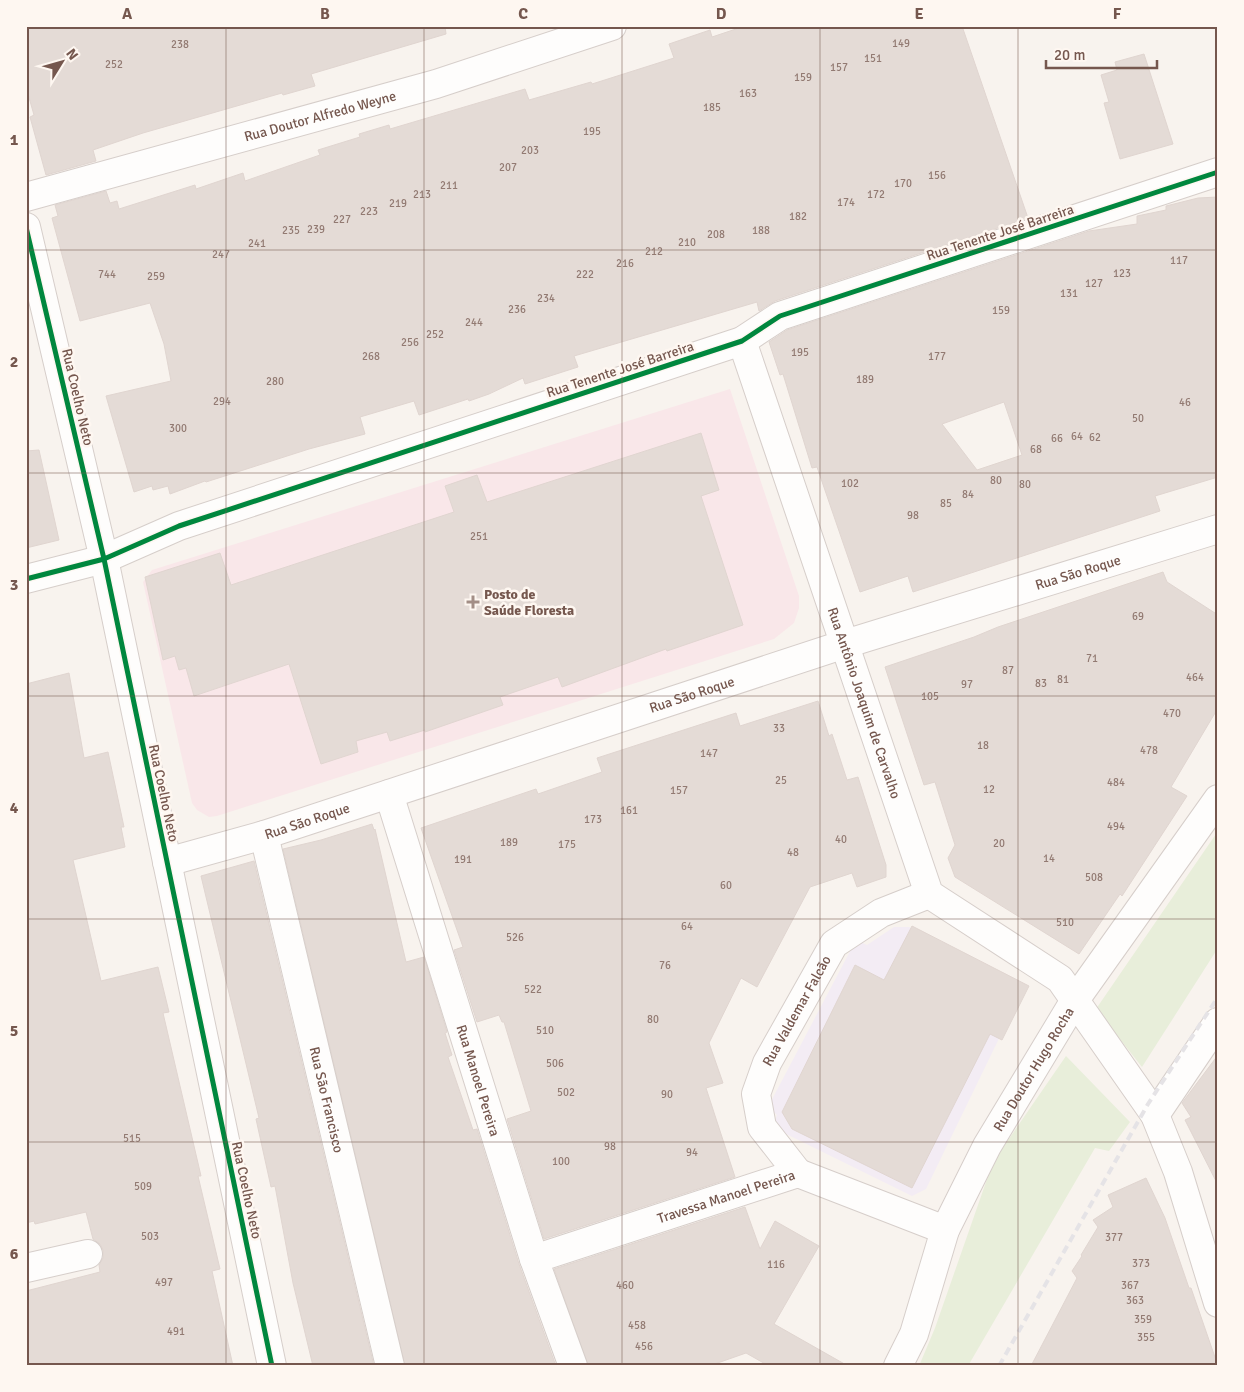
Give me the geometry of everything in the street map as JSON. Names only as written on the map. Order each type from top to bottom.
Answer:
[{"type":"street","name":"Rua Doutor Alfredo Weyne","points":[[26,197],[436,84],[612,26]]},
{"type":"street","name":"Rua Tenente José Barreira","points":[[26,579],[104,559],[179,526],[742,341],[780,316],[1218,172]]},
{"type":"street","name":"Rua Coelho Neto","points":[[26,227],[104,559],[272,1366]]},
{"type":"street","name":"Rua Antônio Joaquim de Carvalho","points":[[742,341],[929,894]]},
{"type":"street","name":"Rua São Roque","points":[[167,862],[264,835],[845,644],[1218,529]]},
{"type":"street","name":"Rua Manoel Pereira","points":[[389,794],[534,1259],[573,1366]]},
{"type":"street","name":"Rua Doutor Hugo Rocha","points":[[898,1366],[914,1334],[945,1230],[986,1146],[1075,1000],[1218,799]]},
{"type":"street","name":"Rua São Francisco","points":[[264,835],[390,1366]]},
{"type":"street","points":[[929,894],[1060,979],[1075,1000],[1155,1114],[1178,1172],[1218,1303]]},
{"type":"street","name":"Rua Valdemar Falcão","points":[[798,1173],[762,1127],[756,1094],[767,1063],[834,944],[881,913],[929,894]]},
{"type":"street","points":[[1155,1114],[1218,1022]]},
{"type":"street","name":"Travessa Manoel Pereira","points":[[534,1259],[798,1173],[945,1230]]},
{"type":"street","points":[[26,1268],[88,1254]]},
{"type":"shaded area","name":"Posto de Saúde Floresta","points":[[730,389],[799,596],[799,608],[794,623],[774,639],[217,816],[209,817],[197,810],[192,803],[143,582],[152,570]]},
{"type":"shaded area","points":[[894,927],[909,927],[1024,987],[926,1189],[912,1196],[772,1127],[777,1115],[768,1107],[856,940],[867,945]]},
{"type":"green space","points":[[1218,831],[1218,948],[1142,1067],[1096,1009]]},
{"type":"green space","points":[[1066,1056],[1130,1122],[1109,1151],[1095,1148],[968,1366],[919,1366],[935,1328],[993,1162]]},
{"type":"building","points":[[26,26],[445,26],[446,34],[311,74],[315,86],[283,95],[282,93],[143,133],[93,150],[96,161],[46,175],[30,117],[34,115],[26,87]]},
{"type":"building","points":[[745,26],[962,26],[1028,218],[775,301],[759,311],[757,302],[574,356],[578,367],[525,384],[523,378],[469,401],[468,399],[419,415],[414,401],[360,417],[365,434],[205,481],[170,494],[168,486],[153,490],[152,486],[134,492],[106,396],[171,381],[164,344],[150,303],[80,321],[52,218],[58,216],[55,205],[106,191],[110,203],[117,201],[119,209],[195,185],[196,189],[243,173],[245,181],[320,155],[318,150],[360,137],[359,134],[389,125],[390,129],[525,89],[529,100],[591,82],[592,84],[674,58],[669,44],[710,30],[712,37]]},
{"type":"building","points":[[1144,54],[1173,144],[1120,159],[1104,103],[1109,102],[1101,75],[1117,70],[1115,62]]},
{"type":"building","points":[[1218,197],[1218,477],[1155,496],[1160,511],[913,592],[908,576],[860,592],[817,467],[812,468],[783,374],[780,375],[769,342],[787,330],[1089,231],[1137,224],[1137,216],[1166,210],[1166,206],[1198,198]],"holes":[[[1004,402],[1022,455],[977,470],[942,424]]]},
{"type":"building","name":"Posto de Saúde Floresta","points":[[701,433],[719,490],[701,496],[743,625],[667,651],[666,649],[562,687],[558,677],[500,697],[503,705],[425,732],[425,730],[390,741],[387,732],[356,741],[358,752],[321,764],[289,664],[194,696],[186,668],[179,670],[175,656],[163,660],[145,577],[220,553],[231,585],[454,512],[445,486],[477,475],[487,502]]},
{"type":"building","points":[[39,450],[59,540],[26,548],[26,451]]},
{"type":"building","points":[[1163,572],[1167,582],[1218,615],[1218,708],[1171,787],[1187,796],[1122,896],[1120,894],[1079,954],[955,877],[948,858],[955,845],[935,782],[924,785],[885,667]]},
{"type":"building","points":[[69,673],[84,758],[108,752],[124,827],[121,827],[125,847],[73,860],[101,981],[158,967],[169,1012],[163,1013],[201,1176],[198,1176],[220,1269],[212,1271],[233,1366],[26,1366],[26,1291],[100,1272],[99,1265],[103,1258],[103,1250],[100,1244],[93,1239],[86,1212],[35,1224],[34,1221],[26,1223],[26,684]]},
{"type":"building","points":[[818,701],[829,736],[832,734],[847,780],[858,777],[886,865],[886,877],[857,887],[852,873],[810,887],[757,987],[741,978],[709,1043],[723,1083],[706,1088],[735,1177],[544,1239],[507,1119],[531,1111],[504,1022],[502,1022],[499,1015],[477,1022],[454,950],[463,947],[421,828],[536,789],[538,794],[602,772],[597,758],[736,713],[740,726]]},
{"type":"building","points":[[372,824],[375,829],[406,962],[424,957],[447,1032],[445,1033],[452,1055],[448,1057],[473,1130],[477,1129],[519,1264],[556,1366],[405,1366],[283,849],[321,840]]},
{"type":"building","points":[[254,861],[374,1366],[313,1366],[293,1283],[275,1186],[271,1187],[256,1119],[259,1118],[201,876]]},
{"type":"building","points":[[912,926],[1029,986],[1002,1040],[990,1034],[912,1188],[792,1129],[782,1112],[855,965],[884,980]]},
{"type":"building","points":[[1218,1055],[1218,1185],[1185,1120],[1191,1117],[1182,1103]]},
{"type":"building","points":[[1146,1178],[1165,1218],[1218,1366],[1031,1366],[1077,1278],[1072,1271],[1098,1227],[1093,1220],[1113,1207],[1108,1195]]},
{"type":"building","points":[[745,1207],[760,1249],[775,1221],[819,1246],[774,1324],[848,1366],[769,1366],[746,1353],[709,1366],[588,1366],[554,1269]]},
{"type":"railway","points":[[999,1366],[1148,1104],[1218,997]]},
{"type":"cycle path","points":[[26,579],[104,559],[179,526],[742,341],[780,316],[1218,172]]},
{"type":"cycle path","points":[[26,227],[104,559],[272,1366]]},
{"type":"place","name":"Posto de Saúde Floresta","points":[[473,602]]}]
